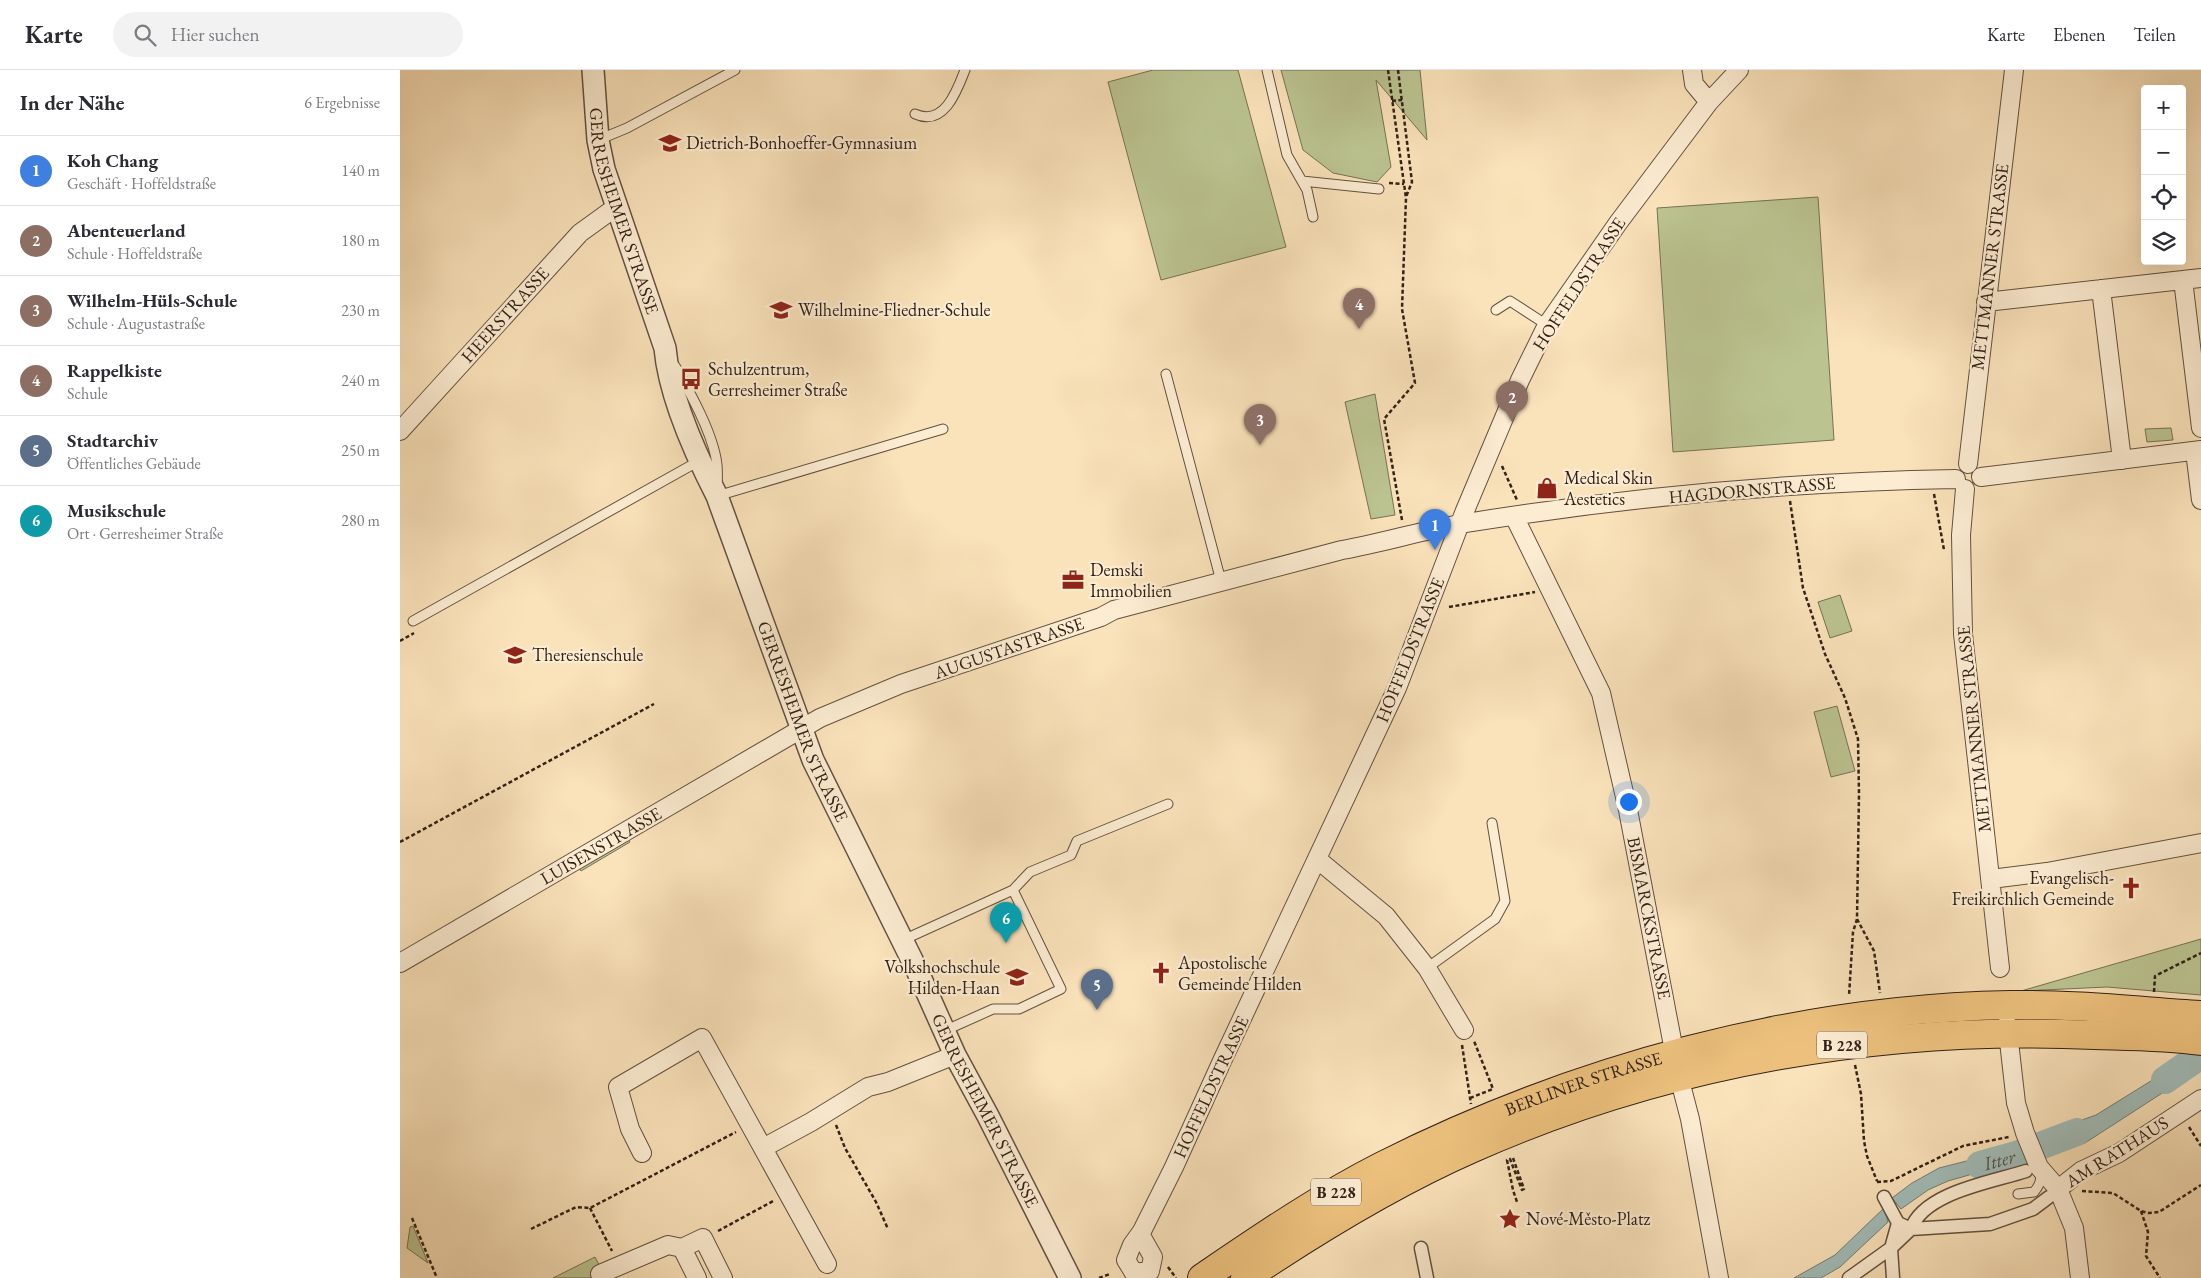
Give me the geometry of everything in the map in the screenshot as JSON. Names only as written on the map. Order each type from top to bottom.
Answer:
[{"type":"main road","name":"BERLINER STRASSE","points":[[1245,1278],[1336,1218],[1411,1178],[1471,1149],[1583,1106],[1677,1066],[1713,1045],[1781,1030],[1887,1014],[2005,1005],[2062,1006],[2201,1015]]},
{"type":"main road","name":"BERLINER STRASSE","points":[[1202,1278],[1284,1223],[1347,1186],[1404,1156],[1522,1104],[1571,1086],[1677,1066],[1864,1042],[2008,1032],[2194,1040]]},
{"type":"street","name":"GERRESHEIMER STRASSE","points":[[593,70],[598,140],[604,169],[665,348],[669,374],[699,461],[717,496],[813,760],[902,940],[955,1055],[1070,1278]]},
{"type":"street","points":[[1692,70],[1694,84],[1709,102]]},
{"type":"street","name":"HOFFELDSTRASSE","points":[[1140,1234],[1174,1168],[1397,688],[1459,524],[1520,380],[1547,325],[1618,223],[1709,102],[1739,70]]},
{"type":"street","name":"METTMANNER STRASSE","points":[[1968,464],[2014,70]]},
{"type":"street","name":"HEERSTRASSE","points":[[400,431],[580,233],[616,207]]},
{"type":"street","points":[[1986,302],[2201,278]]},
{"type":"street","points":[[2183,280],[2201,428]]},
{"type":"street","points":[[2102,289],[2122,460]]},
{"type":"street","points":[[1981,477],[2198,450],[2201,500]]},
{"type":"street","points":[[1968,464],[1976,466],[1981,477],[1976,487],[1961,484],[1959,469],[1968,464]]},
{"type":"street","name":"METTMANNER STRASSE","points":[[1961,484],[1963,634],[2000,968]]},
{"type":"street","name":"HAGDORNSTRASSE","points":[[1459,524],[1660,497],[1789,485],[1961,484]]},
{"type":"street","name":"BISMARCKSTRASSE","points":[[1519,515],[1601,693],[1630,820],[1677,1066],[1690,1119],[1719,1278]]},
{"type":"street","name":"AUGUSTASTRASSE","points":[[801,728],[820,718],[901,684],[1101,617],[1114,610],[1342,550],[1379,544],[1459,524]]},
{"type":"street","name":"LUISENSTRASSE","points":[[400,963],[716,780],[801,728]]},
{"type":"street","points":[[1991,879],[2047,872],[2201,843]]},
{"type":"street","points":[[1317,859],[1386,916],[1427,968],[1466,1037]]},
{"type":"street","points":[[2005,1005],[2008,1032]]},
{"type":"street","name":"AM RATHAUS","points":[[2008,1032],[2019,1135],[2032,1169],[2054,1193],[2074,1228],[2080,1278]]},
{"type":"street","points":[[642,1153],[630,1129],[618,1087],[702,1038],[827,1264]]},
{"type":"street","points":[[763,1148],[868,1087],[888,1082],[955,1055]]},
{"type":"street","name":"AM RATHAUS","points":[[2054,1193],[2081,1171],[2119,1153],[2201,1099]]},
{"type":"street","points":[[1849,1278],[1891,1248],[1911,1229],[1915,1218],[1923,1210],[1956,1192],[2032,1169]]},
{"type":"street","points":[[1884,1197],[1898,1223],[1911,1229],[1990,1224],[2033,1210],[2054,1193]]},
{"type":"street","points":[[1893,1278],[1891,1248],[1898,1223]]},
{"type":"street","points":[[600,1274],[668,1246],[682,1248],[703,1238],[723,1278]]},
{"type":"street","points":[[682,1248],[697,1278]]},
{"type":"street","points":[[1421,1248],[1427,1278]]},
{"type":"lane","points":[[598,140],[620,131],[735,70]]},
{"type":"lane","points":[[915,114],[922,118],[944,110],[952,98],[965,70]]},
{"type":"lane","points":[[1267,70],[1287,156],[1307,190],[1313,217]]},
{"type":"lane","points":[[1302,181],[1379,189]]},
{"type":"lane","points":[[1496,310],[1510,301],[1547,325]]},
{"type":"lane","name":"GERRESHEIMER STRASSE","points":[[665,348],[689,391],[713,447],[717,465],[717,496]]},
{"type":"lane","points":[[1166,374],[1221,581]]},
{"type":"lane","points":[[717,496],[943,429]]},
{"type":"lane","points":[[414,621],[699,461]]},
{"type":"lane","points":[[902,940],[1013,890],[1030,872],[1070,855],[1077,841],[1168,804]]},
{"type":"lane","points":[[1427,968],[1495,919],[1503,908],[1505,901],[1492,823]]},
{"type":"lane","points":[[944,1031],[993,1009],[1019,1009],[1061,989],[1013,890]]},
{"type":"lane","name":"AM RATHAUS","points":[[2018,1194],[2034,1192],[2039,1186],[2041,1177],[2032,1169]]},
{"type":"path","points":[[1388,70],[1406,198],[1402,309],[1415,383],[1384,419],[1402,523]]},
{"type":"path","points":[[1398,70],[1412,182],[1406,198]]},
{"type":"path","points":[[1392,101],[1402,100]]},
{"type":"path","points":[[1396,126],[1404,125]]},
{"type":"path","points":[[1492,446],[1519,515]]},
{"type":"path","points":[[1934,493],[1944,552]]},
{"type":"path","points":[[1790,499],[1804,588],[1824,654],[1845,698],[1858,739],[1860,794],[1857,919],[1853,932],[1851,995]]},
{"type":"path","points":[[1449,607],[1536,591]]},
{"type":"path","points":[[400,842],[654,704]]},
{"type":"path","points":[[1857,919],[1874,951],[1880,991],[1887,1014]]},
{"type":"path","points":[[2154,996],[2155,976],[2201,953]]},
{"type":"path","points":[[1466,1037],[1472,1106]]},
{"type":"path","points":[[1466,1037],[1493,1090],[1470,1098]]},
{"type":"path","points":[[1855,1063],[1861,1094],[1864,1141],[1867,1156],[1884,1197]]},
{"type":"path","points":[[829,1110],[842,1137],[845,1148],[876,1202],[888,1229]]},
{"type":"path","points":[[2180,1113],[2201,1146]]},
{"type":"path","points":[[531,1229],[576,1207],[590,1208],[751,1125]]},
{"type":"path","points":[[1877,1182],[1891,1181],[1963,1146],[2019,1135]]},
{"type":"path","points":[[1513,1158],[1524,1189],[1522,1190],[1510,1159],[1507,1160],[1517,1202]]},
{"type":"path","points":[[2081,1191],[2113,1193],[2141,1211],[2148,1213],[2159,1212],[2201,1184]]},
{"type":"path","points":[[703,1238],[789,1194]]},
{"type":"path","points":[[590,1208],[619,1265]]},
{"type":"path","points":[[2141,1211],[2148,1232],[2146,1256],[2160,1278]]},
{"type":"path","points":[[412,1218],[437,1278]]},
{"type":"path","points":[[1167,1266],[1176,1278]]},
{"type":"path","points":[[1099,1278],[1110,1274],[1108,1278]]},
{"type":"green space","points":[[1153,70],[1238,70],[1286,247],[1161,280],[1108,82]]},
{"type":"green space","points":[[1281,70],[1420,70],[1427,140],[1376,80],[1391,167],[1377,182],[1333,173],[1303,150]]},
{"type":"green space","points":[[1818,197],[1834,440],[1673,452],[1657,208]]},
{"type":"green space","points":[[1375,394],[1395,515],[1371,519],[1345,402]]},
{"type":"green space","points":[[2171,428],[2173,440],[2147,442],[2145,429]]},
{"type":"green space","points":[[1840,595],[1852,631],[1830,638],[1818,602]]},
{"type":"green space","points":[[1837,706],[1855,771],[1831,777],[1814,712]]},
{"type":"green space","points":[[628,839],[630,842],[581,871],[579,868]]},
{"type":"green space","points":[[2201,939],[2201,995],[2107,987],[2021,991]]},
{"type":"green space","points":[[413,1226],[428,1263],[407,1248],[410,1227]]},
{"type":"green space","points":[[595,1257],[606,1278],[553,1278]]},
{"type":"water","points":[[2188,1058],[2201,1060],[2201,1068],[2085,1143],[2046,1155],[2039,1135],[2096,1115]]},
{"type":"water","points":[[2014,1149],[2018,1161],[1948,1181],[1928,1190],[1901,1209],[1892,1198],[1912,1183],[1939,1168]]},
{"type":"water","points":[[1884,1208],[1888,1222],[1840,1267],[1821,1278],[1794,1278],[1835,1255]]},
{"type":"waterway","name":"Itter","points":[[2165,1080],[2201,1055]]},
{"type":"waterway","name":"Itter","points":[[1980,1165],[2016,1155],[2077,1132]]},
{"type":"place","name":"Dietrich-Bonhoeffer-Gymnasium","points":[[670,143]]},
{"type":"place","name":"Wilhelmine-Fliedner-Schule","points":[[781,310]]},
{"type":"place","name":"Rappelkiste","points":[[1359,329]]},
{"type":"place","name":"Schulzentrum, Gerresheimer Straße","points":[[691,379]]},
{"type":"place","name":"Abenteuerland","points":[[1512,422]]},
{"type":"place","name":"Wilhelm-Hüls-Schule","points":[[1260,445]]},
{"type":"place","name":"Medical Skin Aestetics","points":[[1547,488]]},
{"type":"place","name":"Koh Chang","points":[[1435,550]]},
{"type":"place","name":"Demski Immobilien","points":[[1073,580]]},
{"type":"place","name":"Theresienschule","points":[[515,655]]},
{"type":"place","name":"Evangelisch- Freikirchlich Gemeinde","points":[[2131,888]]},
{"type":"place","name":"Musikschule","points":[[1006,943]]},
{"type":"place","name":"Apostolische Gemeinde Hilden","points":[[1161,973]]},
{"type":"place","name":"Volkshochschule Hilden-Haan","points":[[1017,977]]},
{"type":"place","name":"Stadtarchiv","points":[[1097,1010]]},
{"type":"place","name":"Nové-Město-Platz","points":[[1510,1219]]}]
